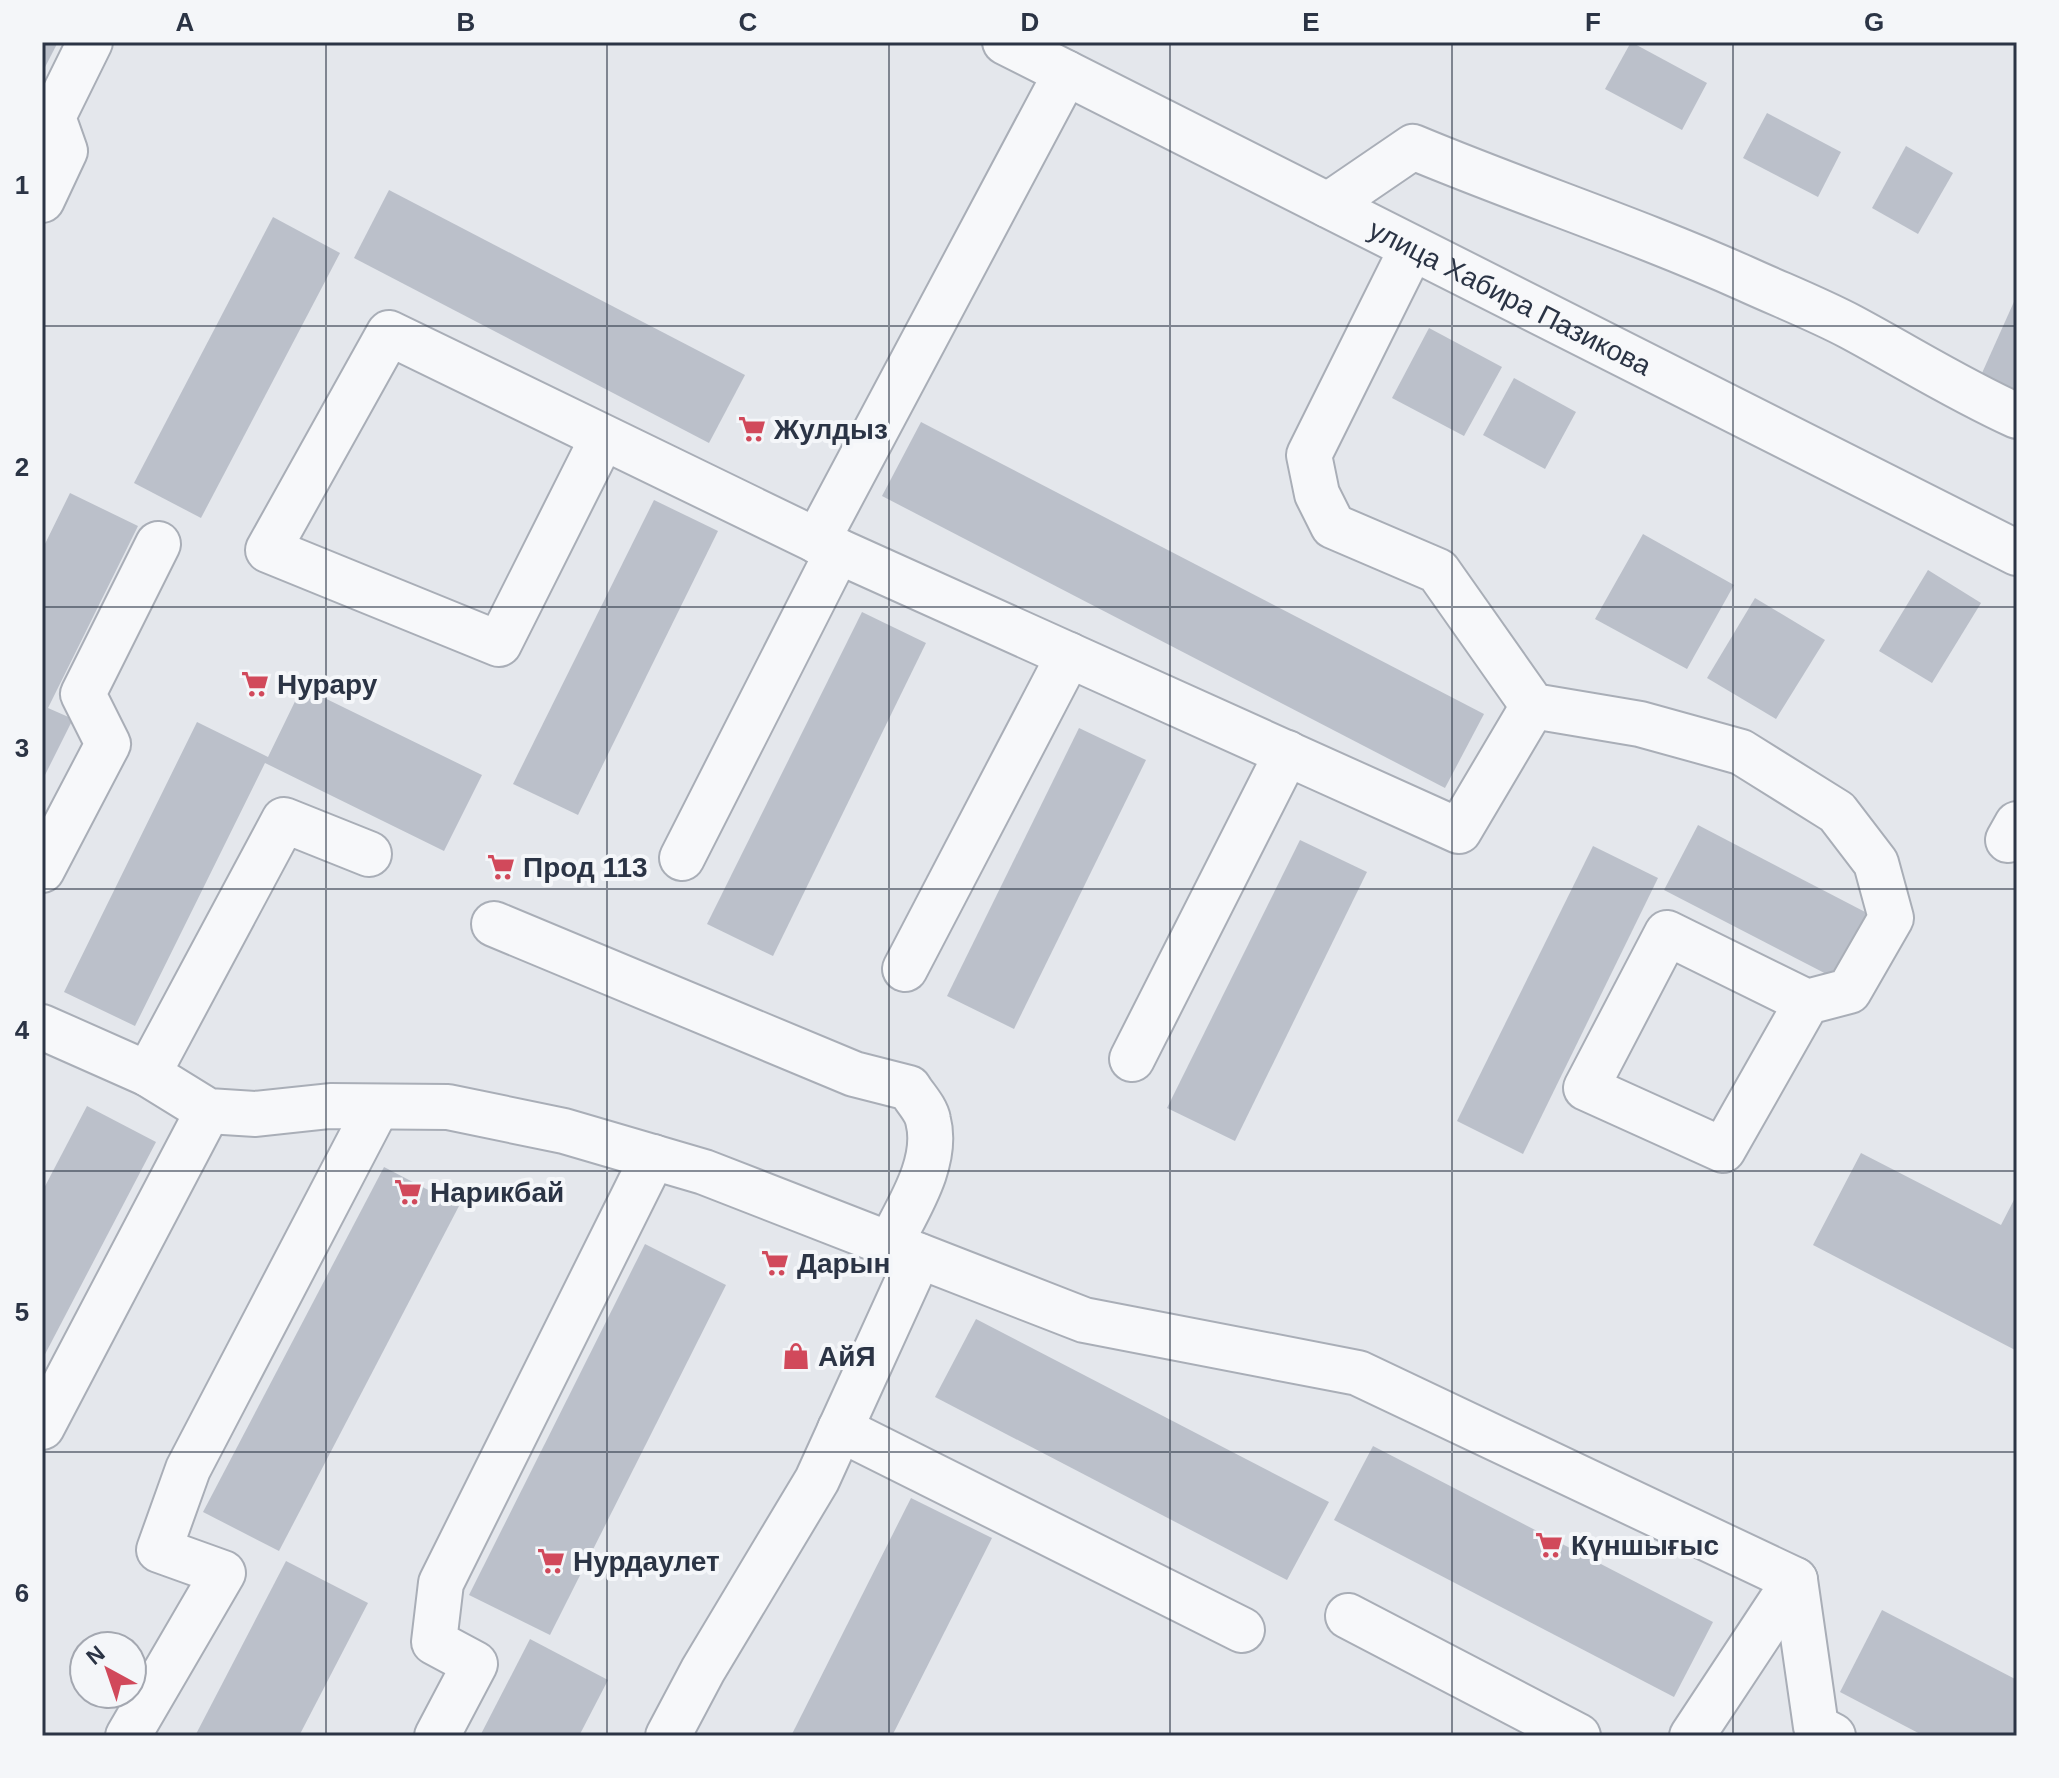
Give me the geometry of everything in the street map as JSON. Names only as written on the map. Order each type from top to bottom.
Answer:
[{"type":"street","points":[[42,200],[65,151],[53,117],[90,42]]},
{"type":"street","name":"улица Хабира Пазикова","points":[[1005,42],[2017,553]]},
{"type":"street","points":[[682,858],[828,546],[1066,73]]},
{"type":"street","points":[[1328,205],[1413,147],[1741,277],[1849,326],[1977,398],[2017,416]]},
{"type":"street","points":[[1412,248],[1309,455],[1317,494],[1333,526],[1438,571],[1533,706],[1640,724],[1741,752],[1837,812],[1876,863],[1891,918],[1849,991],[1807,1002],[1667,933],[1586,1088],[1723,1150],[1807,1002]]},
{"type":"street","points":[[603,437],[499,644],[268,550],[389,333],[828,546],[1459,831],[1533,706]]},
{"type":"street","points":[[42,870],[108,744],[83,694],[158,544]]},
{"type":"street","points":[[905,969],[1069,655]]},
{"type":"street","points":[[1132,1059],[1287,753]]},
{"type":"street","points":[[148,1074],[284,820],[369,854]]},
{"type":"street","points":[[494,924],[854,1074],[909,1088],[928,1118],[930,1141],[905,1250],[840,1429],[817,1480],[703,1670],[668,1736]]},
{"type":"street","points":[[42,1027],[148,1074],[208,1111],[256,1114],[330,1106],[448,1107],[564,1131],[704,1172],[1084,1320],[1358,1373],[1795,1580]]},
{"type":"street","points":[[128,1736],[223,1573],[159,1550],[188,1469],[377,1107]]},
{"type":"street","points":[[42,1427],[208,1111]]},
{"type":"street","points":[[437,1736],[475,1664],[434,1642],[441,1583],[653,1157]]},
{"type":"street","points":[[840,1429],[1242,1630]]},
{"type":"street","points":[[1692,1736],[1795,1580]]},
{"type":"street","points":[[1795,1580],[1816,1727],[1833,1736]]},
{"type":"street","points":[[1348,1616],[1578,1736]]},
{"type":"building","points":[[42,42],[58,42],[42,73]]},
{"type":"building","points":[[1631,42],[1707,83],[1682,130],[1605,89]]},
{"type":"building","points":[[1767,113],[1841,152],[1818,197],[1743,158]]},
{"type":"building","points":[[1906,146],[1953,173],[1918,234],[1872,208]]},
{"type":"building","points":[[389,190],[745,375],[709,443],[354,258]]},
{"type":"building","points":[[273,217],[340,253],[201,518],[134,483]]},
{"type":"building","points":[[2017,295],[2017,399],[1978,382]]},
{"type":"building","points":[[1429,328],[1502,367],[1464,436],[1392,398]]},
{"type":"building","points":[[1514,378],[1576,412],[1545,469],[1483,435]]},
{"type":"building","points":[[921,422],[1484,714],[1445,788],[882,496]]},
{"type":"building","points":[[70,493],[138,526],[48,708],[73,719],[42,781],[42,550]]},
{"type":"building","points":[[654,500],[718,531],[578,815],[513,784]]},
{"type":"building","points":[[1643,534],[1734,585],[1687,669],[1595,619]]},
{"type":"building","points":[[1928,570],[1981,603],[1932,683],[1879,651]]},
{"type":"building","points":[[1755,598],[1825,640],[1776,719],[1707,678]]},
{"type":"building","points":[[862,612],[926,643],[773,956],[707,924]]},
{"type":"building","points":[[302,687],[482,775],[444,851],[265,763],[135,1026],[64,992],[197,722],[268,757]]},
{"type":"building","points":[[1079,728],[1146,760],[1014,1029],[947,996]]},
{"type":"building","points":[[1698,825],[1869,914],[1836,979],[1664,890]]},
{"type":"building","points":[[1300,840],[1367,872],[1235,1141],[1167,1108]]},
{"type":"building","points":[[1593,846],[1658,878],[1523,1154],[1457,1121]]},
{"type":"building","points":[[87,1106],[156,1142],[42,1360],[42,1192]]},
{"type":"building","points":[[1861,1153],[2001,1225],[2017,1194],[2017,1351],[1813,1245]]},
{"type":"building","points":[[384,1167],[459,1206],[279,1551],[203,1512]]},
{"type":"building","points":[[645,1244],[726,1285],[550,1635],[469,1595]]},
{"type":"building","points":[[976,1319],[1329,1502],[1287,1580],[935,1397]]},
{"type":"building","points":[[1373,1446],[1713,1622],[1674,1697],[1334,1520]]},
{"type":"building","points":[[911,1498],[992,1538],[892,1736],[791,1736]]},
{"type":"building","points":[[286,1561],[368,1603],[299,1736],[195,1736]]},
{"type":"building","points":[[1882,1610],[2017,1680],[2017,1736],[1924,1736],[1840,1692]]},
{"type":"building","points":[[530,1639],[608,1680],[579,1736],[480,1736]]},
{"type":"place","name":"Жулдыз","points":[[752,429]]},
{"type":"place","name":"Нурару","points":[[255,684]]},
{"type":"place","name":"Прод 113","points":[[501,867]]},
{"type":"place","name":"Нарикбай","points":[[408,1192]]},
{"type":"place","name":"Дарын","points":[[775,1263]]},
{"type":"place","name":"АйЯ","points":[[796,1356]]},
{"type":"place","name":"Күншығыс","points":[[1549,1545]]},
{"type":"place","name":"Нурдаулет","points":[[551,1561]]}]
